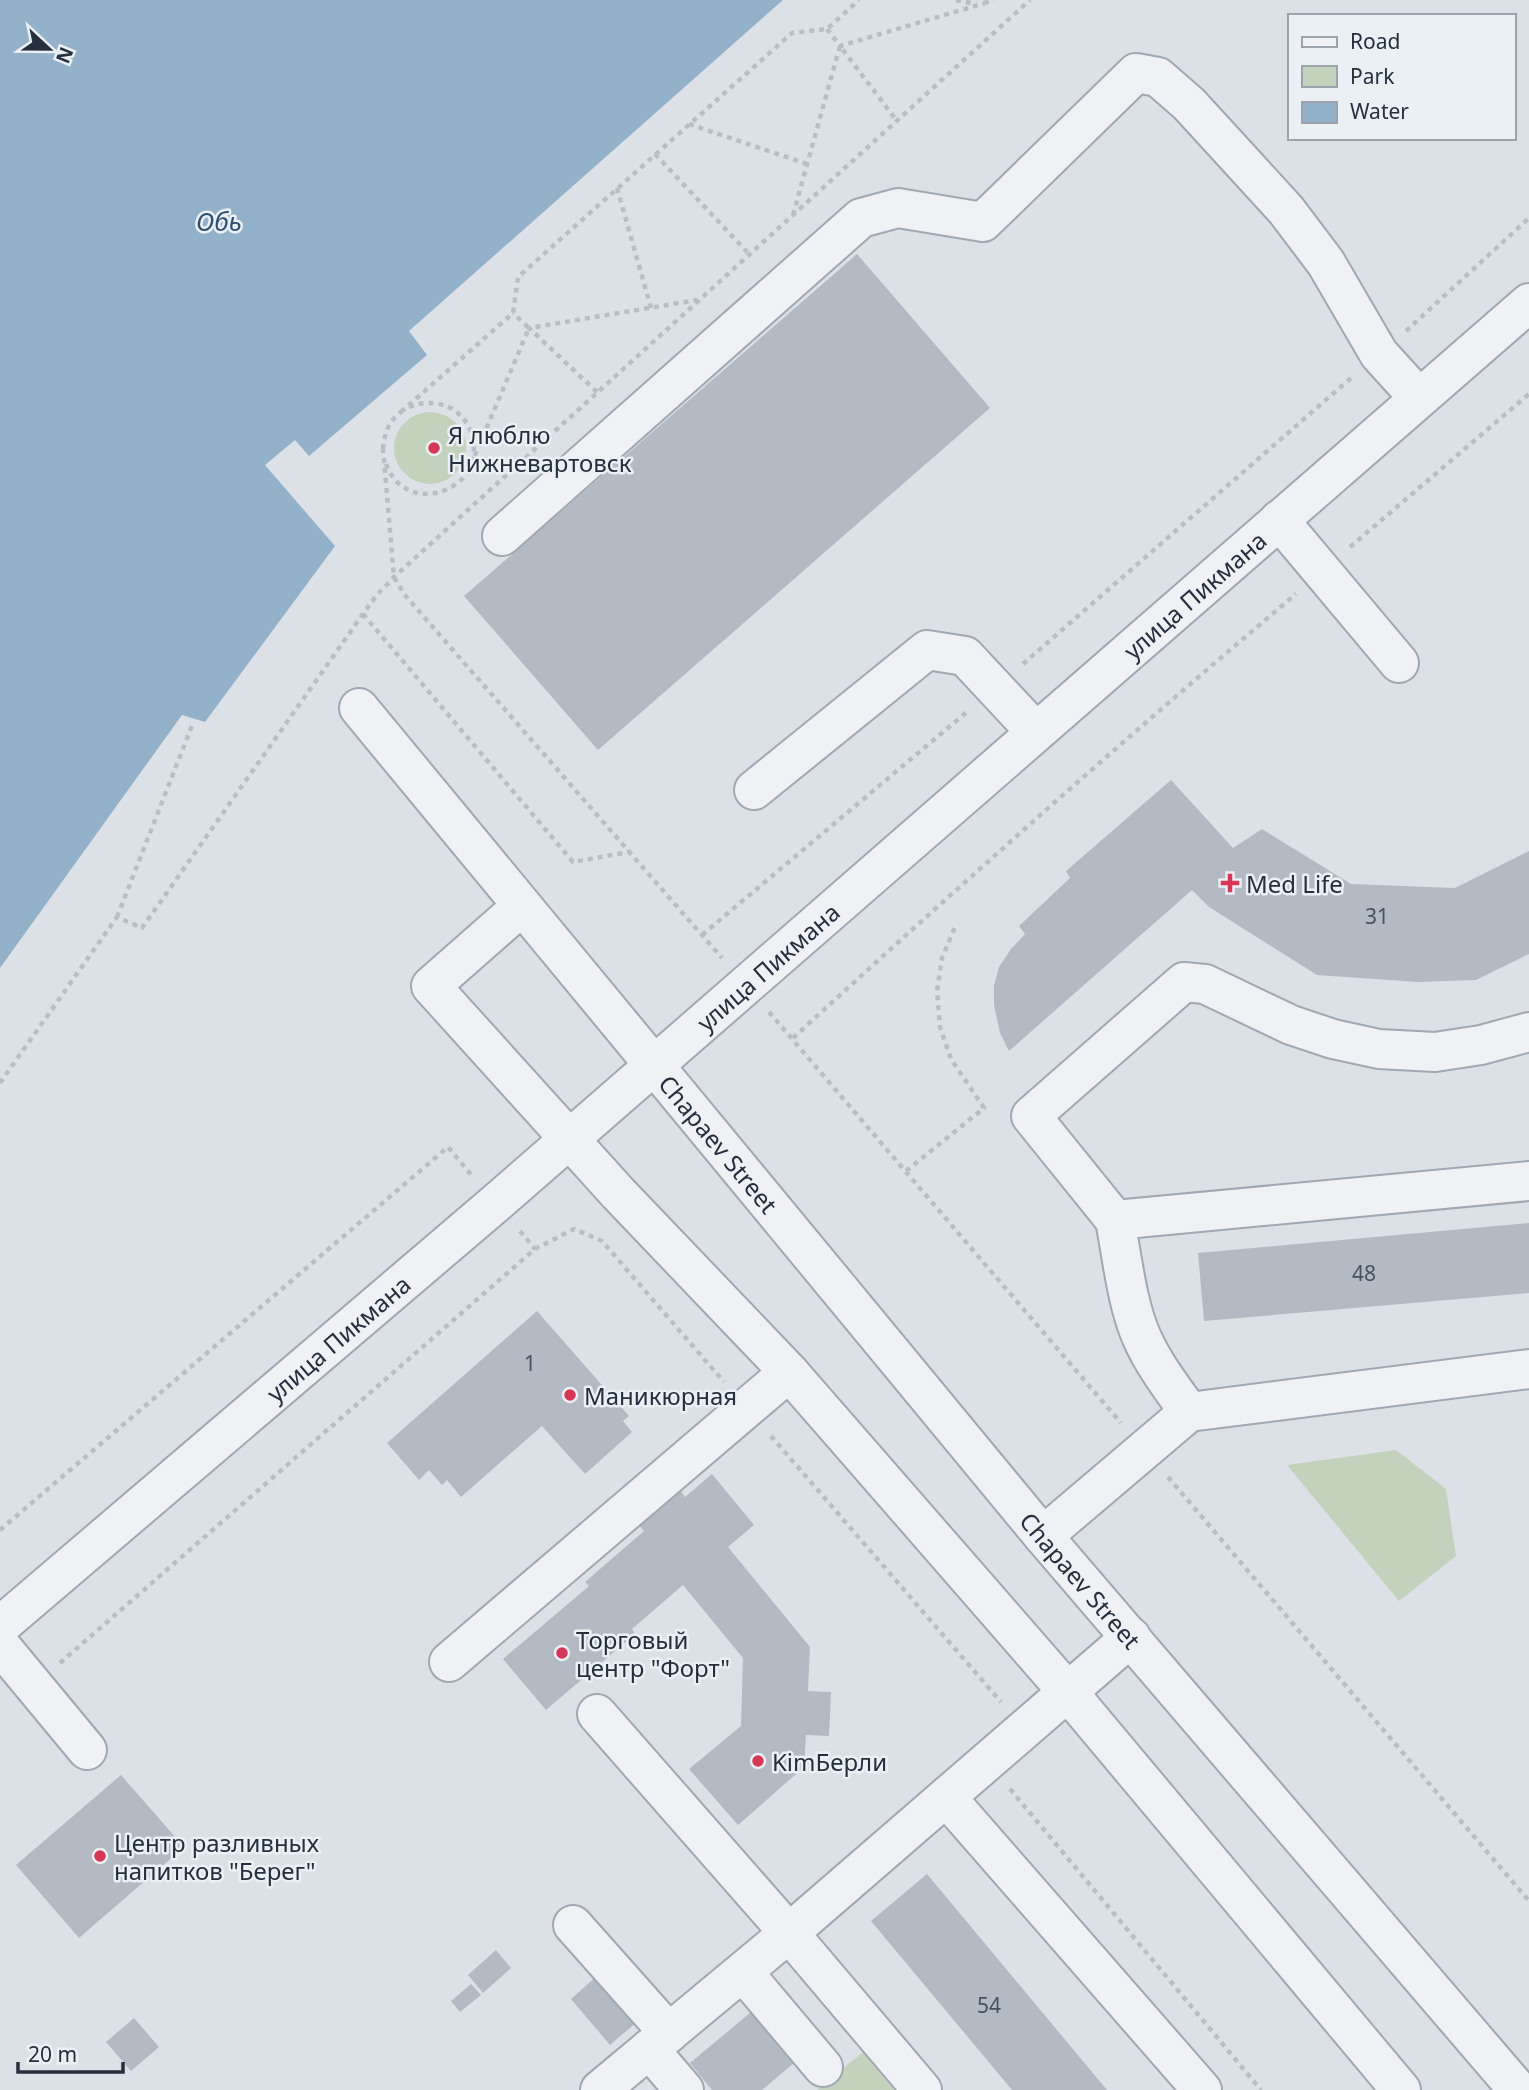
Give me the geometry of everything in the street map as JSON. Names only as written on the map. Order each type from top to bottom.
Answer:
[{"type":"street","points":[[502,536],[861,218],[898,208],[983,222],[1136,73],[1158,77],[1189,104],[1286,210],[1326,263],[1379,354],[1419,398]]},
{"type":"street","name":"улица Пикмана","points":[[0,1626],[746,986],[1035,731],[1529,303]]},
{"type":"street","points":[[1279,520],[1399,663]]},
{"type":"street","points":[[754,790],[927,650],[965,656],[1035,731]]},
{"type":"street","name":"Chapaev Street","points":[[359,708],[1043,1536],[1518,2090]]},
{"type":"street","points":[[522,906],[431,986],[569,1139],[789,1373],[1067,1691],[1401,2090]]},
{"type":"street","points":[[1189,1412],[1154,1363],[1140,1335],[1115,1220],[1031,1116],[1184,982],[1205,984],[1291,1025],[1333,1039],[1379,1049],[1435,1052],[1481,1045],[1529,1032]]},
{"type":"street","points":[[1115,1220],[1529,1181]]},
{"type":"street","points":[[1043,1536],[1189,1412],[1529,1369]]},
{"type":"street","points":[[449,1662],[789,1373]]},
{"type":"street","points":[[600,2090],[789,1933],[1131,1637]]},
{"type":"street","points":[[0,1645],[87,1750]]},
{"type":"street","points":[[597,1714],[922,2090]]},
{"type":"street","points":[[946,1797],[1202,2090]]},
{"type":"street","points":[[573,1925],[659,2041],[684,2090]]},
{"type":"street","points":[[743,1972],[823,2067]]},
{"type":"path","points":[[859,0],[827,29],[792,33],[517,276],[513,313],[401,412],[388,426],[383,448],[394,577],[404,594],[702,935],[995,689],[1456,287],[1529,218]]},
{"type":"path","points":[[956,0],[968,4],[985,3]]},
{"type":"path","points":[[840,46],[994,0]]},
{"type":"path","points":[[827,29],[897,121]]},
{"type":"path","points":[[792,215],[840,46]]},
{"type":"path","points":[[689,124],[807,164]]},
{"type":"path","points":[[655,154],[750,254]]},
{"type":"path","points":[[617,188],[651,308]]},
{"type":"path","points":[[529,328],[699,300]]},
{"type":"path","points":[[513,313],[597,393]]},
{"type":"path","points":[[383,448],[388,470],[403,487],[422,494],[439,493],[454,486],[471,467],[529,328]]},
{"type":"path","points":[[793,1038],[950,894],[1140,726],[1529,394]]},
{"type":"path","points":[[401,412],[425,402],[442,404],[457,412],[472,433],[475,450],[471,467]]},
{"type":"path","points":[[363,614],[573,862],[629,852]]},
{"type":"path","points":[[117,917],[193,723]]},
{"type":"path","points":[[906,1171],[985,1108],[951,1059],[940,1027],[938,980],[942,958],[955,927]]},
{"type":"path","points":[[0,1530],[448,1147]]},
{"type":"path","points":[[34,1686],[535,1250],[574,1229],[603,1241],[1001,1702]]},
{"type":"path","points":[[987,1762],[1261,2090]]},
{"type":"green space","points":[[430,412],[450,418],[460,428],[466,448],[460,468],[450,478],[430,484],[410,478],[400,468],[394,448],[400,428],[410,418]]},
{"type":"green space","points":[[1396,1450],[1446,1489],[1456,1556],[1399,1601],[1287,1465]]},
{"type":"green space","points":[[863,2052],[894,2090],[817,2090]]},
{"type":"water","name":"Обь","points":[[0,0],[783,0],[409,331],[427,355],[309,456],[295,440],[265,465],[335,546],[205,722],[182,715],[0,968]]},
{"type":"building","points":[[857,254],[990,408],[598,750],[464,596]]},
{"type":"building","points":[[1171,780],[1233,848],[1262,829],[1351,884],[1455,888],[1529,851],[1529,954],[1476,980],[1418,982],[1317,975],[1209,907],[1192,890],[1009,1051],[1000,1033],[994,1005],[994,986],[999,967],[1025,934],[1019,926],[1070,878],[1066,871]]},
{"type":"building","points":[[1529,1223],[1529,1293],[1204,1321],[1198,1253]]},
{"type":"building","points":[[537,1311],[629,1416],[623,1421],[632,1432],[585,1474],[542,1426],[461,1497],[447,1480],[442,1485],[429,1470],[419,1480],[387,1443]]},
{"type":"building","name":"Торговый центр \"Форт\"","points":[[712,1474],[754,1525],[728,1547],[810,1647],[808,1691],[831,1692],[829,1736],[806,1735],[804,1767],[738,1825],[689,1769],[741,1726],[743,1658],[683,1585],[632,1629],[635,1634],[546,1710],[503,1659],[589,1586],[585,1582],[644,1531],[639,1525],[680,1490],[685,1497]]},
{"type":"building","name":"Центр разливных напитков \"Берег\"","points":[[121,1775],[184,1847],[79,1938],[16,1865]]},
{"type":"building","points":[[927,1874],[1107,2090],[1012,2090],[871,1921]]},
{"type":"building","points":[[496,1950],[511,1968],[483,1993],[468,1975]]},
{"type":"building","points":[[598,1975],[638,2021],[610,2045],[571,1999]]},
{"type":"building","points":[[471,1984],[481,1995],[460,2012],[451,2001]]},
{"type":"building","points":[[751,2012],[794,2063],[762,2090],[712,2090],[690,2063]]},
{"type":"building","points":[[134,2018],[159,2047],[131,2071],[106,2042]]},
{"type":"place","name":"Я люблю Нижневартовск","points":[[434,448]]},
{"type":"place","name":"Med Life","points":[[1230,883]]},
{"type":"place","name":"Маникюрная","points":[[570,1395]]},
{"type":"place","name":"Торговый центр \"Форт\"","points":[[562,1653]]},
{"type":"place","name":"KimБерли","points":[[758,1761]]},
{"type":"place","name":"Центр разливных напитков \"Берег\"","points":[[100,1856]]}]
